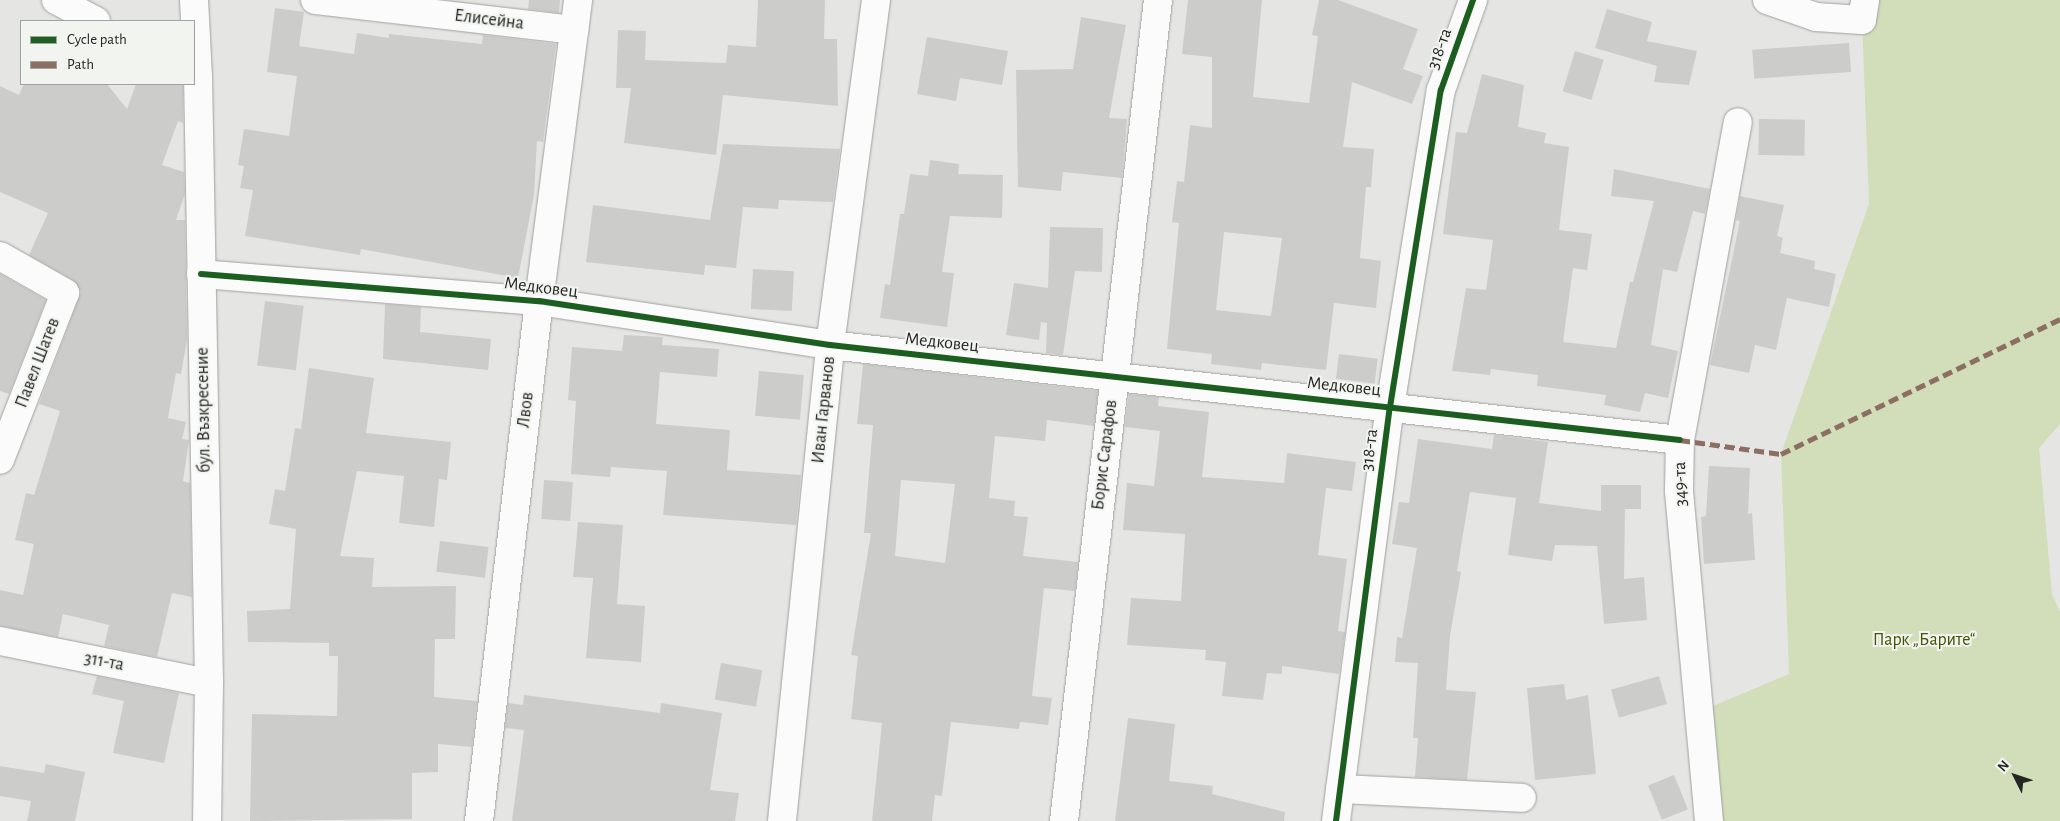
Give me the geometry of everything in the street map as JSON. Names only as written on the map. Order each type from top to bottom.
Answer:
[{"type":"street","points":[[56,0],[94,20]]},
{"type":"street","name":"бул. Възкресение","points":[[194,0],[195,20]]},
{"type":"street","name":"Елисейна","points":[[315,0],[574,30]]},
{"type":"street","name":"Лвов","points":[[480,821],[539,301],[578,0]]},
{"type":"street","name":"Иван Гарванов","points":[[782,821],[830,345],[876,0]]},
{"type":"street","name":"Борис Сарафов","points":[[1064,821],[1158,0]]},
{"type":"street","name":"318-та","points":[[1336,821],[1390,407],[1441,90],[1473,0]]},
{"type":"street","points":[[1767,0],[1816,17],[1863,10]]},
{"type":"street","name":"бул. Възкресение","points":[[195,37],[209,683],[207,821]]},
{"type":"street","name":"349-та","points":[[1709,821],[1679,490],[1680,440],[1738,122]]},
{"type":"street","name":"Павел Шатев","points":[[0,256],[65,293],[0,460]]},
{"type":"street","name":"Медковец","points":[[201,274],[539,301],[830,345],[1680,440]]},
{"type":"street","name":"311-та","points":[[0,641],[209,683]]},
{"type":"street","points":[[1340,790],[1522,798]]},
{"type":"green space","name":"Парк „Барите“","points":[[1865,0],[2060,0],[2060,424],[2039,448],[2052,594],[2060,612],[2060,821],[1709,821],[1701,711],[1789,674],[1781,454],[1869,204],[1862,20]]},
{"type":"building","points":[[529,0],[560,0],[559,13],[528,9]]},
{"type":"building","points":[[758,0],[825,0],[824,39],[837,39],[838,106],[723,95],[716,155],[624,143],[631,88],[616,88],[618,30],[646,31],[645,60],[726,63],[728,45],[756,47]]},
{"type":"building","points":[[1188,0],[1262,0],[1253,97],[1309,103],[1318,36],[1312,35],[1319,0],[1338,0],[1418,29],[1403,69],[1423,76],[1412,104],[1352,82],[1343,147],[1374,149],[1371,187],[1366,187],[1360,258],[1381,261],[1376,308],[1334,303],[1326,370],[1262,363],[1261,370],[1211,364],[1212,354],[1167,349],[1179,223],[1172,222],[1177,181],[1184,182],[1190,125],[1212,128],[1212,57],[1182,54]],"holes":[[[1224,232],[1282,238],[1271,316],[1216,310]]]},
{"type":"building","points":[[275,8],[304,12],[299,46],[354,54],[357,33],[389,38],[389,34],[482,44],[483,35],[556,44],[543,142],[537,141],[534,195],[518,278],[361,249],[360,255],[245,236],[253,190],[240,188],[244,166],[238,165],[244,129],[289,136],[297,76],[267,72]]},
{"type":"building","points":[[1607,9],[1652,22],[1647,41],[1697,51],[1689,85],[1654,82],[1657,66],[1595,48]]},
{"type":"building","points":[[1081,17],[1126,25],[1109,118],[1127,119],[1122,178],[1063,172],[1061,191],[1018,187],[1016,70],[1073,69]]},
{"type":"building","points":[[927,37],[1008,51],[1002,85],[960,78],[956,101],[917,94]]},
{"type":"building","points":[[1849,43],[1851,72],[1754,79],[1752,50]]},
{"type":"building","points":[[1575,51],[1604,60],[1591,100],[1563,91]]},
{"type":"building","points":[[1482,74],[1524,85],[1518,127],[1546,133],[1544,143],[1569,147],[1559,230],[1592,234],[1587,270],[1573,268],[1563,342],[1616,348],[1630,282],[1633,282],[1654,201],[1611,196],[1614,169],[1710,189],[1705,214],[1693,211],[1677,272],[1663,269],[1651,345],[1678,351],[1668,398],[1645,393],[1640,412],[1604,405],[1606,395],[1537,386],[1538,375],[1491,369],[1490,375],[1452,371],[1466,288],[1486,290],[1493,240],[1443,234],[1456,132],[1467,133]]},
{"type":"building","points":[[24,85],[108,85],[127,109],[136,85],[183,85],[183,123],[178,121],[162,165],[184,172],[185,194],[176,220],[185,220],[187,340],[181,374],[176,373],[168,418],[186,422],[182,439],[189,440],[183,481],[190,483],[192,597],[172,593],[157,657],[104,646],[109,625],[63,614],[58,637],[0,626],[0,590],[23,595],[34,544],[15,540],[26,493],[34,495],[60,411],[39,404],[81,292],[73,280],[29,255],[48,213],[0,192],[0,86],[19,95]]},
{"type":"building","points":[[1759,119],[1805,120],[1804,156],[1758,155]]},
{"type":"building","points":[[723,144],[840,149],[833,202],[779,200],[778,209],[743,207],[736,268],[705,265],[704,275],[586,262],[593,205],[710,220]]},
{"type":"building","points":[[930,160],[959,164],[958,174],[1003,175],[1002,218],[950,216],[942,272],[954,273],[947,327],[880,318],[885,284],[890,285],[900,214],[904,214],[910,174],[928,176]]},
{"type":"building","points":[[1740,196],[1784,205],[1777,236],[1783,238],[1780,253],[1815,261],[1814,269],[1836,274],[1829,307],[1787,298],[1776,350],[1755,345],[1749,373],[1710,365],[1740,221],[1736,220]]},
{"type":"building","points":[[1050,227],[1103,228],[1102,272],[1075,271],[1063,355],[1046,353],[1047,323],[1041,322],[1039,340],[1006,335],[1014,283],[1048,288]]},
{"type":"building","points":[[753,269],[794,271],[792,311],[751,309]]},
{"type":"building","points":[[0,274],[46,300],[9,394],[0,391]]},
{"type":"building","points":[[265,301],[304,306],[296,370],[257,366]]},
{"type":"building","points":[[385,304],[421,307],[420,332],[491,339],[488,370],[383,359]]},
{"type":"building","points":[[624,335],[663,337],[662,345],[719,349],[717,377],[660,372],[656,424],[730,430],[727,470],[801,475],[796,525],[663,515],[667,471],[611,467],[610,477],[571,474],[576,401],[568,400],[572,347],[622,351]]},
{"type":"building","points":[[1339,354],[1378,359],[1375,384],[1336,379]]},
{"type":"building","points":[[863,364],[1098,391],[1094,426],[1047,420],[1045,441],[995,436],[989,498],[1015,501],[1014,516],[1028,517],[1023,556],[1078,562],[1075,591],[1044,588],[1032,696],[1052,698],[1048,725],[1020,722],[1019,729],[951,722],[942,796],[935,795],[932,821],[872,821],[882,723],[851,719],[858,656],[851,655],[871,533],[864,533],[873,425],[857,424]],"holes":[[[901,480],[955,484],[945,563],[895,556]]]},
{"type":"building","points":[[309,368],[374,378],[366,433],[451,442],[447,480],[439,479],[434,527],[399,523],[404,476],[357,471],[340,556],[374,558],[372,587],[456,586],[455,639],[435,639],[434,697],[477,701],[472,747],[438,744],[438,772],[412,773],[412,819],[250,821],[252,714],[337,716],[338,656],[329,656],[329,643],[248,642],[247,611],[290,609],[296,529],[269,524],[275,489],[285,491],[295,428],[301,429]]},
{"type":"building","points":[[759,371],[804,375],[800,420],[755,416]]},
{"type":"building","points":[[1129,394],[1159,397],[1158,406],[1209,412],[1202,477],[1284,483],[1287,453],[1356,462],[1352,491],[1326,488],[1318,555],[1347,559],[1338,631],[1345,632],[1339,674],[1282,666],[1282,674],[1267,673],[1263,700],[1222,696],[1226,662],[1205,660],[1206,650],[1127,645],[1131,598],[1181,601],[1185,534],[1123,530],[1127,483],[1154,486],[1160,431],[1125,427]]},
{"type":"building","points":[[1494,435],[1548,442],[1539,503],[1601,511],[1601,485],[1641,485],[1641,509],[1625,509],[1624,579],[1644,577],[1647,620],[1604,624],[1597,546],[1555,545],[1552,561],[1508,555],[1516,498],[1470,492],[1457,571],[1461,572],[1450,636],[1446,690],[1476,692],[1467,780],[1415,777],[1418,738],[1413,738],[1418,663],[1395,662],[1397,637],[1402,638],[1417,548],[1392,544],[1399,502],[1409,503],[1418,439],[1492,449]]},
{"type":"building","points":[[1709,466],[1750,468],[1748,514],[1752,513],[1755,560],[1704,564],[1701,517],[1706,516]]},
{"type":"building","points":[[544,480],[573,482],[570,521],[541,519]]},
{"type":"building","points":[[578,522],[623,525],[617,604],[645,606],[641,662],[586,658],[593,578],[573,577]]},
{"type":"building","points":[[440,541],[489,547],[485,578],[436,572]]},
{"type":"building","points":[[721,663],[762,670],[756,707],[715,699]]},
{"type":"building","points":[[97,676],[179,693],[164,763],[113,753],[124,701],[92,694]]},
{"type":"building","points":[[1659,676],[1667,704],[1619,718],[1611,690]]},
{"type":"building","points":[[1564,684],[1566,700],[1588,695],[1596,774],[1535,780],[1527,688]]},
{"type":"building","points":[[524,695],[660,713],[661,703],[722,713],[710,790],[739,793],[735,821],[512,821],[524,730],[505,728],[508,703],[523,705]]},
{"type":"building","points":[[1128,718],[1175,724],[1169,781],[1213,786],[1212,794],[1285,812],[1284,821],[1115,821]]},
{"type":"building","points":[[46,764],[85,772],[75,821],[27,821],[31,801],[0,796],[0,766],[44,773]]},
{"type":"building","points":[[1674,775],[1688,809],[1662,820],[1648,785]]},
{"type":"marked path","points":[[1680,440],[1781,454],[2060,319]]},
{"type":"cycle path","points":[[1336,821],[1390,407],[1441,90],[1473,0]]},
{"type":"cycle path","points":[[201,274],[539,301],[830,345],[1680,440]]}]
